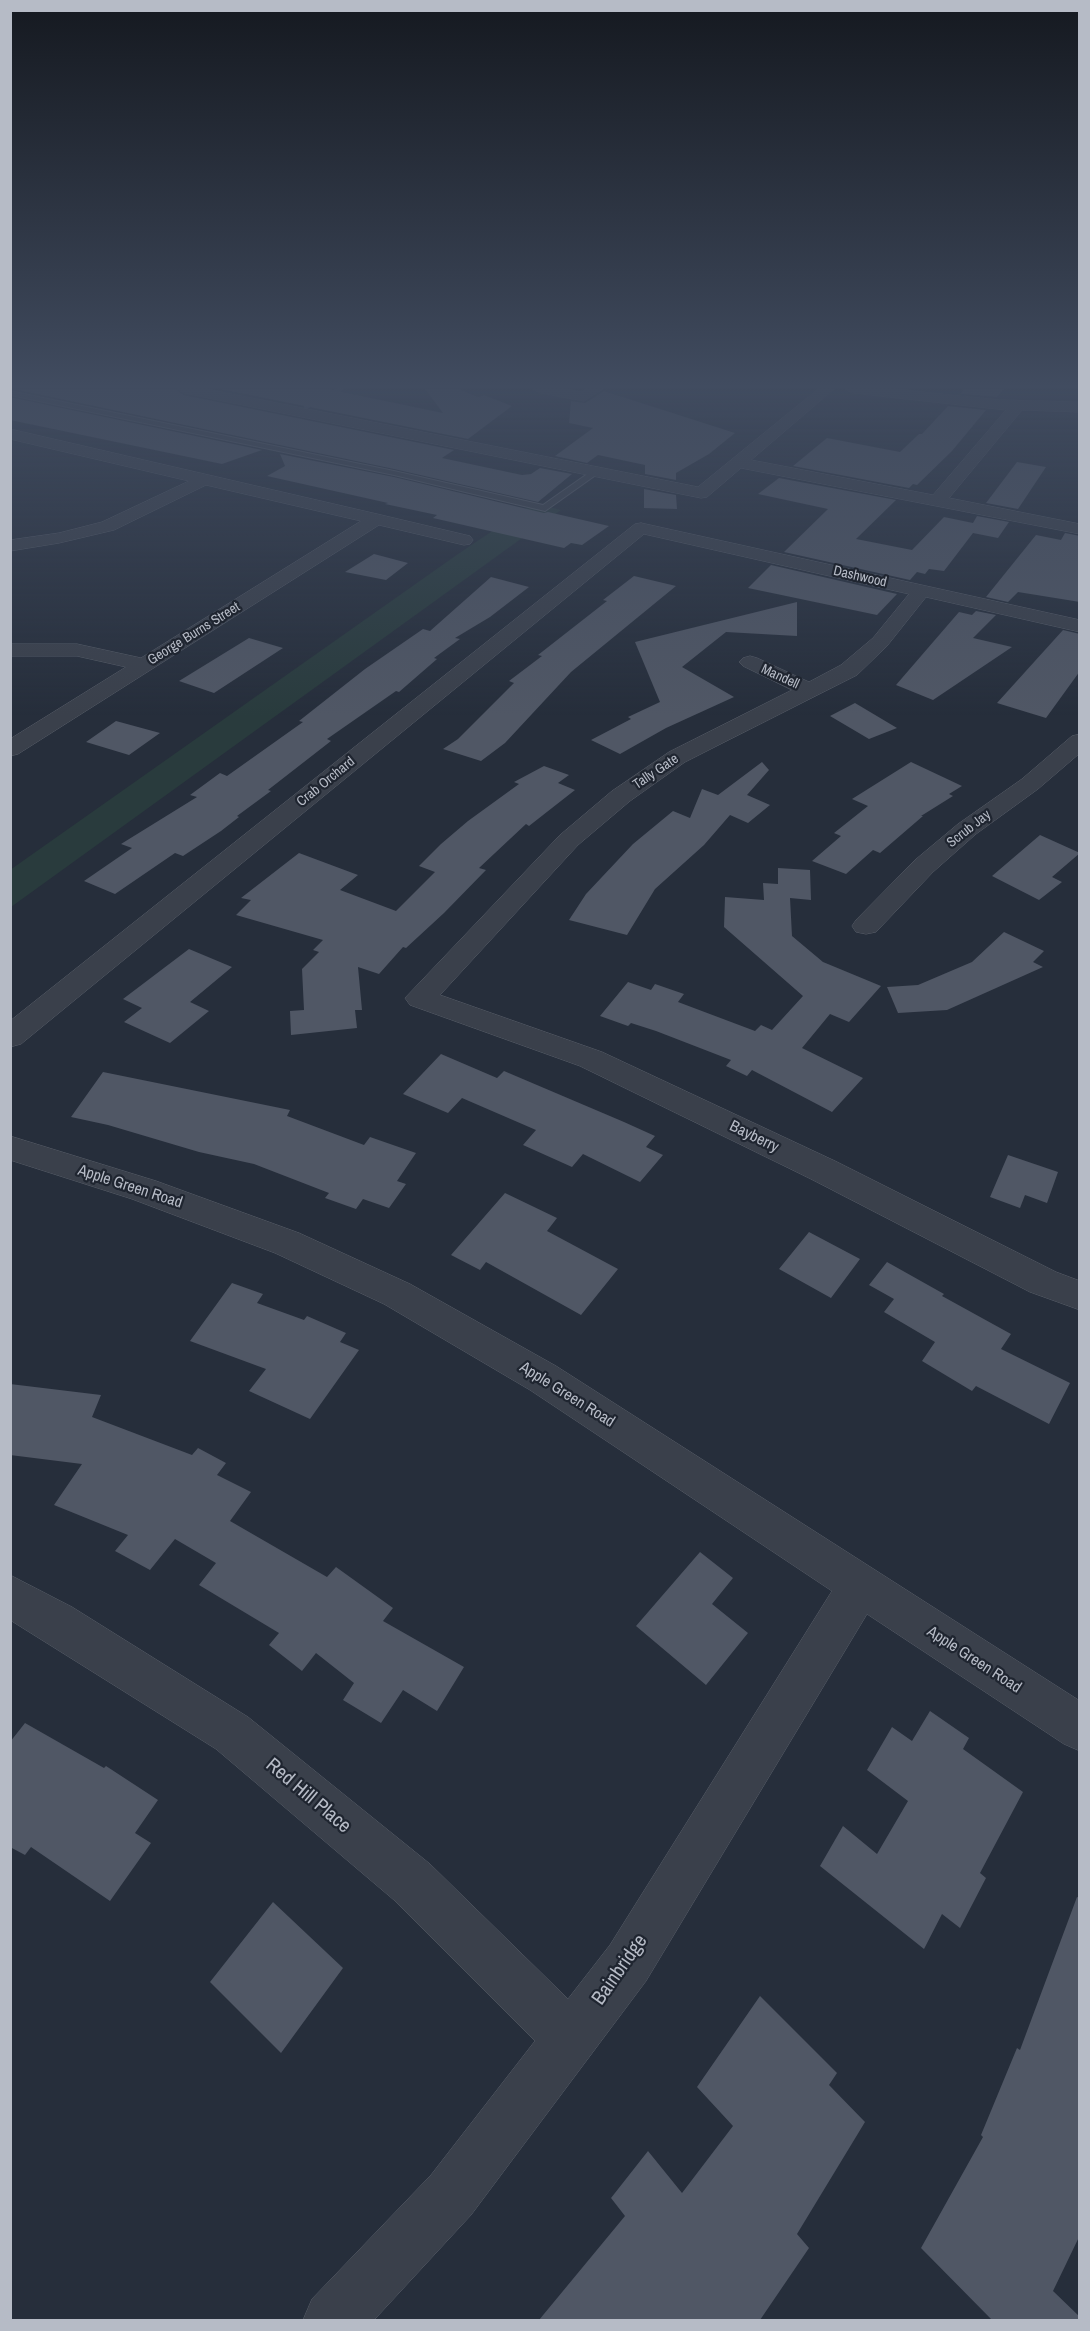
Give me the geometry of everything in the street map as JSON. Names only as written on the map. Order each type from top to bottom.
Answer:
[{"type":"street","points":[[10,546],[59,538],[108,526],[168,498]]},
{"type":"street","points":[[282,498],[464,540]]},
{"type":"street","points":[[921,498],[1080,530]]},
{"type":"street","points":[[938,501],[941,498]]},
{"type":"street","name":"George Burns Street","points":[[10,749],[377,519]]},
{"type":"street","name":"Dashwood","points":[[641,528],[1080,626]]},
{"type":"street","name":"Crab Orchard","points":[[10,1037],[641,528]]},
{"type":"street","name":"Tally Gate","points":[[420,998],[569,840],[621,796],[677,757],[736,725],[811,691],[849,670],[866,656],[921,591]]},
{"type":"street","points":[[10,650],[77,650],[144,665]]},
{"type":"street","name":"Mandell","points":[[750,662],[811,691]]},
{"type":"street","name":"Scrub Jay","points":[[866,926],[924,866],[966,829],[1030,784],[1080,741]]},
{"type":"street","name":"Bayberry","points":[[420,998],[591,1059],[823,1170],[1043,1282],[1080,1296]]},
{"type":"street","name":"Apple Green Road","points":[[10,1148],[144,1190],[287,1243],[398,1294],[543,1378],[1080,1728]]},
{"type":"street","name":"Bainbridge","points":[[333,2320],[451,2195],[628,1963],[860,1585]]},
{"type":"street","name":"Red Hill Place","points":[[10,1596],[57,1622],[232,1733],[412,1882],[572,2039]]},
{"type":"lane","points":[[501,498],[545,508],[559,498]]},
{"type":"shaded area","points":[[534,503],[561,510],[11,907],[10,870],[458,554]]},
{"type":"building","points":[[365,498],[481,498],[609,526],[582,545],[571,543],[564,548],[433,518],[437,515],[385,504],[388,503]]},
{"type":"building","points":[[520,498],[543,498],[538,502]]},
{"type":"building","points":[[644,498],[676,498],[677,509],[644,508]]},
{"type":"building","points":[[776,498],[884,498],[896,500],[856,539],[912,550],[944,517],[973,523],[977,516],[1009,522],[998,538],[973,533],[944,571],[929,569],[925,574],[917,572],[910,580],[784,552],[828,509]]},
{"type":"building","points":[[990,498],[1025,498],[1018,509],[986,503]]},
{"type":"building","points":[[1065,533],[1080,536],[1080,602],[1018,592],[1008,602],[986,597],[1036,535],[1061,540]]},
{"type":"building","points":[[374,554],[408,563],[386,580],[345,572]]},
{"type":"building","points":[[771,565],[897,594],[877,615],[748,588]]},
{"type":"building","points":[[634,576],[676,586],[571,672],[505,743],[481,761],[443,749],[458,739],[514,683],[509,681],[542,656],[538,655],[607,601],[603,600]]},
{"type":"building","points":[[491,577],[529,587],[490,617],[455,638],[460,639],[434,658],[437,659],[399,692],[396,691],[327,739],[331,741],[268,790],[271,791],[221,831],[183,856],[175,853],[115,894],[84,881],[132,848],[121,844],[197,797],[190,795],[220,773],[227,776],[303,722],[299,721],[365,669],[423,629],[430,631]]},
{"type":"building","points":[[797,602],[797,636],[726,632],[682,667],[734,697],[666,728],[620,754],[591,740],[631,719],[628,717],[660,702],[635,642]]},
{"type":"building","points":[[976,611],[996,615],[973,638],[1012,647],[933,700],[896,685],[959,612],[972,615]]},
{"type":"building","points":[[1063,630],[1080,634],[1080,671],[1046,718],[997,703]]},
{"type":"building","points":[[249,638],[283,648],[214,693],[179,681]]},
{"type":"building","points":[[855,703],[897,728],[869,739],[830,716]]},
{"type":"building","points":[[116,721],[160,733],[129,755],[86,742]]},
{"type":"building","points":[[762,762],[769,770],[747,795],[770,805],[748,823],[730,815],[704,845],[655,889],[627,935],[569,920],[586,894],[633,844],[673,811],[690,818],[702,789],[718,795]]},
{"type":"building","points":[[911,762],[962,786],[949,794],[953,796],[921,816],[923,816],[880,853],[873,850],[846,874],[812,861],[841,836],[834,833],[868,806],[852,799]]},
{"type":"building","points":[[544,766],[569,775],[558,783],[575,790],[529,826],[526,824],[479,868],[486,870],[444,913],[406,948],[403,947],[379,974],[358,967],[362,1010],[355,1010],[357,1028],[291,1035],[290,1011],[304,1010],[302,969],[319,952],[313,950],[323,940],[236,915],[251,900],[241,898],[299,853],[358,875],[340,890],[396,911],[435,872],[419,866],[441,844],[519,784],[514,782]]},
{"type":"building","points":[[1040,835],[1080,853],[1052,877],[1062,882],[1039,900],[992,876]]},
{"type":"building","points":[[778,868],[810,870],[811,900],[790,898],[792,936],[823,962],[881,986],[849,1022],[830,1014],[802,1048],[863,1078],[832,1112],[752,1070],[747,1076],[726,1066],[731,1060],[656,1031],[631,1023],[628,1026],[600,1016],[628,982],[651,990],[655,984],[684,994],[678,1002],[755,1031],[761,1025],[772,1030],[803,996],[724,927],[725,897],[764,900],[763,883],[778,884]]},
{"type":"building","points":[[1004,932],[1044,951],[1033,962],[1043,967],[947,1010],[898,1013],[887,987],[918,985],[972,962]]},
{"type":"building","points":[[189,949],[232,967],[190,1002],[209,1011],[170,1043],[124,1022],[142,1008],[123,999]]},
{"type":"building","points":[[441,1054],[497,1078],[504,1071],[655,1136],[646,1147],[663,1155],[640,1182],[583,1154],[572,1167],[523,1145],[536,1130],[462,1098],[448,1113],[403,1094]]},
{"type":"building","points":[[103,1072],[290,1110],[287,1116],[364,1145],[370,1137],[416,1153],[397,1181],[406,1184],[389,1208],[363,1199],[356,1209],[325,1198],[329,1193],[254,1164],[199,1152],[108,1125],[71,1117]]},
{"type":"building","points":[[1008,1155],[1058,1172],[1047,1203],[1025,1195],[1020,1208],[990,1197]]},
{"type":"building","points":[[505,1193],[557,1218],[547,1231],[618,1269],[581,1315],[486,1262],[480,1270],[451,1255]]},
{"type":"building","points":[[809,1232],[860,1259],[831,1298],[779,1269]]},
{"type":"building","points":[[887,1262],[1011,1334],[1001,1349],[1070,1383],[1049,1424],[976,1386],[972,1391],[922,1361],[935,1342],[884,1312],[894,1299],[869,1285]]},
{"type":"building","points":[[232,1283],[263,1294],[257,1303],[304,1320],[307,1316],[346,1333],[340,1342],[359,1350],[310,1419],[249,1391],[266,1369],[190,1341]]},
{"type":"building","points":[[10,1384],[101,1395],[92,1417],[192,1455],[198,1448],[226,1463],[217,1475],[251,1492],[230,1521],[327,1577],[336,1567],[393,1608],[383,1621],[464,1667],[437,1711],[403,1690],[381,1723],[343,1700],[354,1683],[316,1653],[302,1671],[269,1645],[279,1633],[199,1585],[216,1563],[175,1539],[150,1570],[115,1551],[128,1535],[54,1505],[82,1464],[10,1455]]},
{"type":"building","points":[[700,1552],[733,1578],[712,1604],[748,1633],[706,1685],[636,1626]]},
{"type":"building","points":[[930,1711],[969,1738],[963,1749],[1023,1792],[980,1873],[986,1878],[960,1928],[942,1914],[924,1949],[820,1866],[843,1826],[877,1854],[908,1801],[867,1770],[892,1727],[912,1741]]},
{"type":"building","points":[[25,1723],[104,1768],[106,1766],[158,1800],[135,1833],[151,1843],[110,1901],[31,1847],[25,1855],[10,1847],[10,1742]]},
{"type":"building","points":[[1077,1897],[1080,1898],[1080,2235],[1053,2291],[1080,2317],[1080,2320],[992,2320],[921,2248],[983,2137],[981,2135],[1017,2048],[1020,2050]]},
{"type":"building","points":[[273,1902],[343,1968],[281,2053],[210,1982]]},
{"type":"building","points":[[760,1996],[837,2073],[829,2085],[865,2122],[797,2234],[809,2248],[760,2320],[539,2320],[625,2216],[611,2198],[648,2151],[682,2193],[733,2126],[697,2087]]}]
